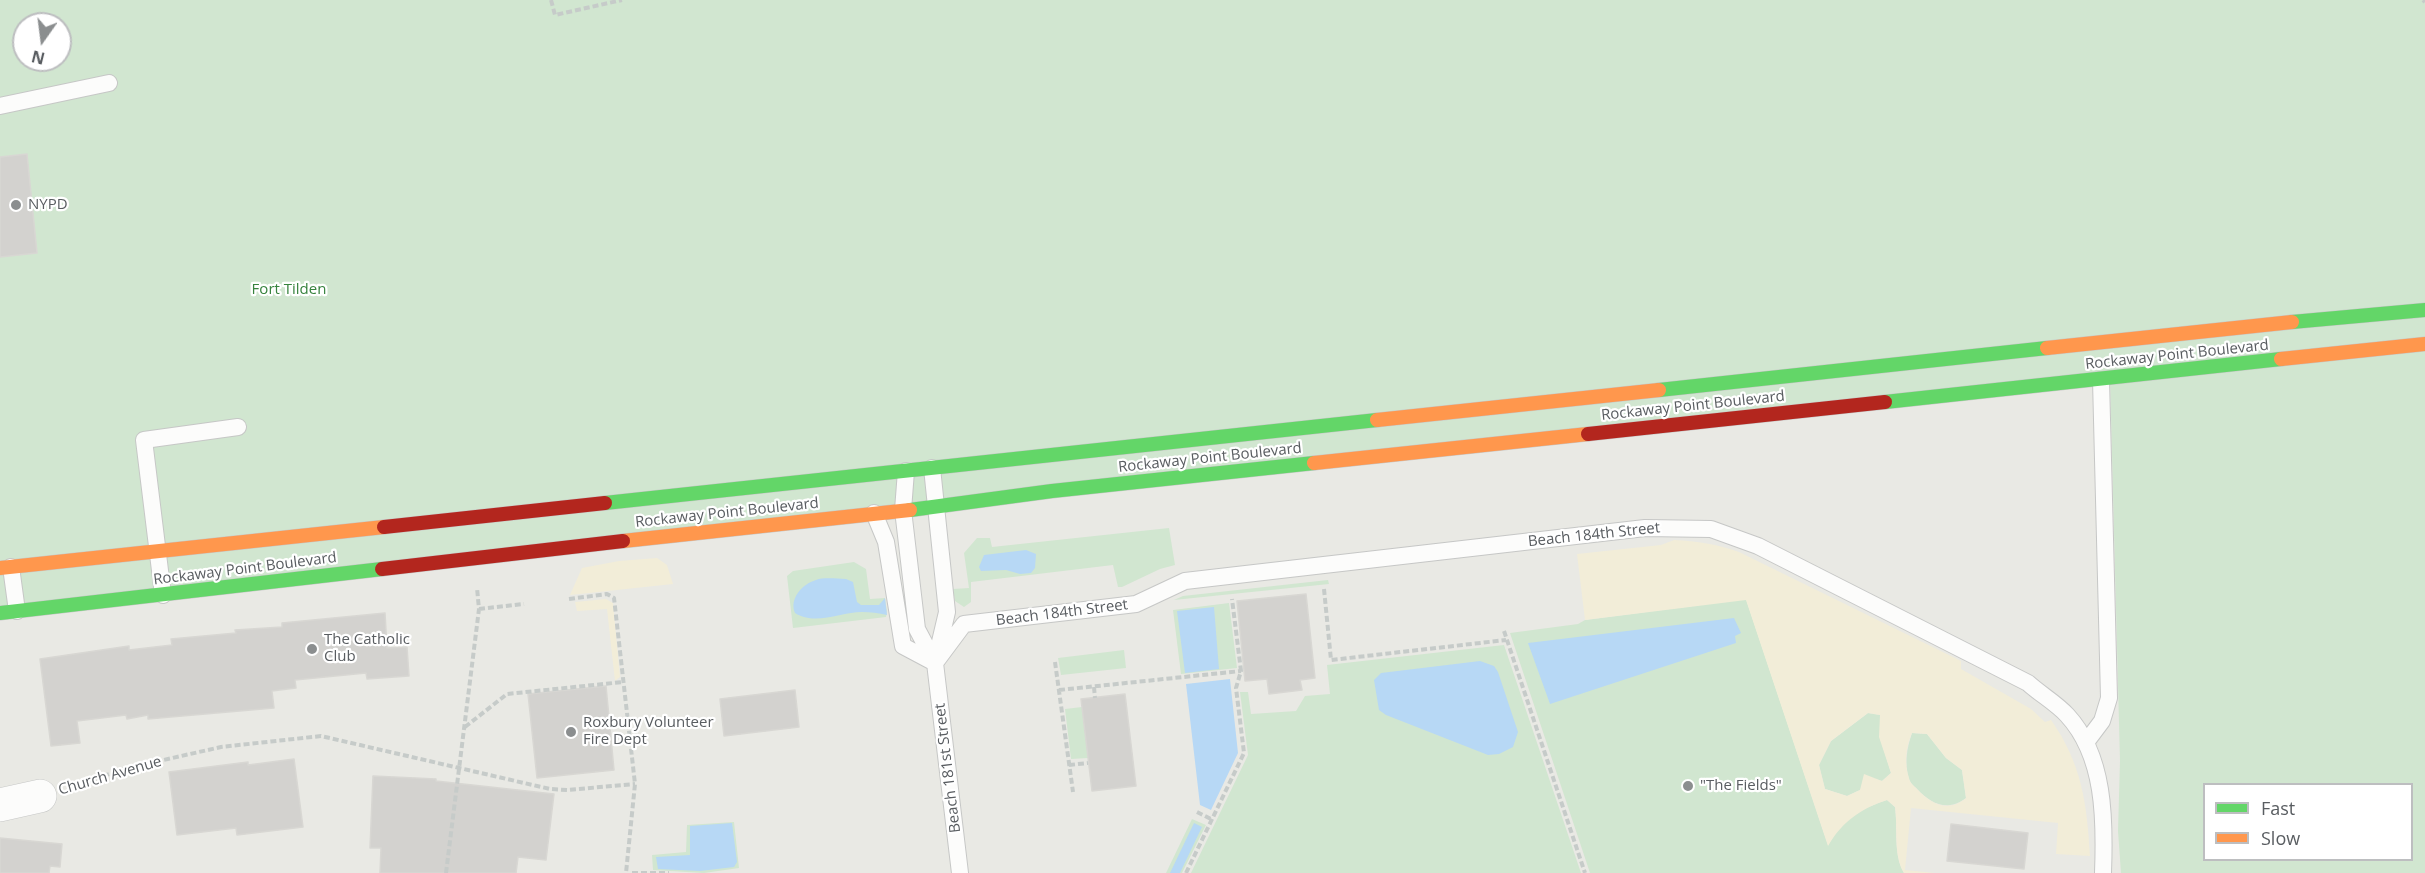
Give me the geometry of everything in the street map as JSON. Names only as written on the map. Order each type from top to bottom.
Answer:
[{"type":"street","name":"Rockaway Point Boulevard","points":[[8,612],[551,549],[685,529],[874,513],[1064,490],[2038,368],[2425,310]]},
{"type":"street","name":"Rockaway Point Boulevard","points":[[6,567],[546,509],[682,500],[932,468],[2038,368],[2101,380],[2425,344]]},
{"type":"street","name":"Church Avenue","points":[[0,805],[40,796]]},
{"type":"lane","points":[[0,106],[110,83]]},
{"type":"lane","points":[[2087,741],[2102,722],[2109,698],[2101,380]]},
{"type":"lane","points":[[164,595],[144,440],[238,427]]},
{"type":"lane","name":"Beach 181st Street","points":[[932,468],[947,612],[935,663],[960,873]]},
{"type":"lane","name":"Beach 181st Street","points":[[906,471],[903,510],[917,629],[935,663]]},
{"type":"lane","points":[[546,509],[551,549]]},
{"type":"lane","points":[[874,513],[886,542],[903,646],[935,663]]},
{"type":"lane","name":"Beach 184th Street","points":[[935,663],[964,624],[1136,604],[1185,581],[1645,528],[1711,530],[1758,546],[2028,683],[2067,715],[2087,741],[2096,769],[2104,840],[2103,873]]},
{"type":"lane","points":[[6,567],[8,612]]},
{"type":"path","points":[[552,0],[555,15],[622,0]]},
{"type":"path","points":[[446,873],[479,609],[476,577]]},
{"type":"path","points":[[1313,590],[1325,589],[1331,660],[1506,640]]},
{"type":"path","points":[[569,599],[607,594],[614,598],[635,784],[626,873]]},
{"type":"path","points":[[1221,600],[1244,598]]},
{"type":"path","points":[[1186,873],[1244,753],[1236,688],[1241,671],[1232,599]]},
{"type":"path","points":[[479,609],[524,604]]},
{"type":"path","points":[[1504,632],[1585,873]]},
{"type":"path","points":[[1055,662],[1073,792]]},
{"type":"path","points":[[1059,690],[1241,671]]},
{"type":"path","points":[[465,727],[507,694],[623,682]]},
{"type":"path","points":[[1094,687],[1095,698]]},
{"type":"path","name":"Church Avenue","points":[[40,796],[128,768],[220,747],[321,736],[558,790],[635,784]]},
{"type":"path","points":[[1070,765],[1089,763]]},
{"type":"path","points":[[1197,812],[1211,819]]},
{"type":"path","points":[[632,873],[669,873]]},
{"type":"green space","name":"Fort Tilden","points":[[0,0],[2425,0],[2425,873],[2121,873],[2118,831],[2120,761],[2110,379],[0,613]]},
{"type":"green space","points":[[1169,528],[1175,565],[1160,569],[1122,587],[1118,587],[1113,565],[971,582],[971,602],[964,607],[955,601],[953,589],[969,588],[964,553],[977,538],[990,538],[992,547]]},
{"type":"green space","points":[[854,562],[866,569],[870,599],[885,598],[886,617],[793,628],[787,576],[793,571]]},
{"type":"green space","points":[[1328,580],[1329,584],[1174,600],[1183,596]]},
{"type":"green space","points":[[1746,599],[1828,845],[1838,829],[1848,819],[1887,800],[1895,807],[1898,858],[1904,873],[1590,873],[1510,633],[1578,624],[1585,620]]},
{"type":"green space","points":[[1229,603],[1237,668],[1181,674],[1173,610]]},
{"type":"green space","points":[[1504,645],[1581,873],[1191,873],[1248,755],[1240,692],[1248,692],[1251,714],[1296,711],[1305,696],[1330,694],[1327,665]]},
{"type":"green space","points":[[1124,650],[1126,668],[1061,675],[1058,658]]},
{"type":"green space","points":[[1082,707],[1088,758],[1071,759],[1065,709]]},
{"type":"green space","points":[[1868,713],[1880,715],[1880,737],[1891,773],[1882,781],[1871,778],[1860,790],[1847,796],[1825,789],[1819,765],[1831,741]]},
{"type":"green space","points":[[1912,733],[1927,734],[1946,758],[1962,770],[1966,798],[1953,805],[1940,804],[1928,799],[1911,783],[1906,761]]},
{"type":"green space","points":[[1192,819],[1206,825],[1182,873],[1166,873]]},
{"type":"green space","points":[[734,822],[739,868],[704,873],[653,870],[652,855],[686,852],[687,825]]},
{"type":"sand","points":[[1674,540],[1691,541],[1739,552],[1961,661],[1961,669],[2031,709],[2045,722],[2051,720],[2070,752],[2081,785],[2085,802],[2090,856],[2056,854],[2058,823],[1911,808],[1905,870],[1935,873],[1904,873],[1898,858],[1895,807],[1887,800],[1853,817],[1839,830],[1828,846],[1746,600],[1585,620],[1577,554],[1661,545]],"holes":[[[1868,713],[1880,715],[1879,737],[1891,773],[1882,781],[1864,774],[1860,790],[1847,796],[1825,789],[1819,765],[1831,741]],[[1912,733],[1927,734],[1946,758],[1962,770],[1966,798],[1953,805],[1940,805],[1928,799],[1912,784],[1907,772],[1906,761]]]},
{"type":"sand","points":[[657,558],[667,565],[673,584],[570,595],[582,568],[619,561]]},
{"type":"sand","points":[[606,599],[613,603],[620,677],[615,681],[607,609],[577,611],[575,602]]},
{"type":"water","points":[[1026,550],[1036,554],[1035,568],[1031,573],[1020,574],[1006,570],[981,571],[979,567],[984,555]]},
{"type":"water","points":[[819,579],[846,579],[853,582],[857,602],[861,605],[879,605],[885,598],[887,615],[862,612],[811,618],[795,613],[795,597],[806,585]]},
{"type":"water","points":[[1214,607],[1219,669],[1185,673],[1177,611]]},
{"type":"water","points":[[1734,618],[1741,633],[1735,636],[1736,643],[1550,704],[1528,643]]},
{"type":"water","points":[[1480,661],[1494,666],[1498,672],[1518,732],[1513,747],[1499,754],[1488,755],[1386,715],[1379,710],[1374,680],[1381,673]]},
{"type":"water","points":[[1230,679],[1238,753],[1211,810],[1200,805],[1186,684]]},
{"type":"water","points":[[732,823],[737,862],[734,867],[700,871],[658,869],[656,857],[690,855],[690,826]]},
{"type":"water","points":[[1194,823],[1202,827],[1180,873],[1170,873]]},
{"type":"building","name":"NYPD","points":[[27,154],[37,253],[0,257],[0,157]]},
{"type":"building","points":[[1306,594],[1315,678],[1300,680],[1302,690],[1269,694],[1267,679],[1245,681],[1237,601]]},
{"type":"building","points":[[385,613],[387,648],[407,647],[409,676],[367,679],[366,673],[295,680],[296,688],[272,691],[274,708],[148,719],[148,715],[127,719],[126,715],[77,721],[80,743],[51,746],[40,659],[129,646],[129,650],[172,645],[171,639],[236,633],[235,630],[282,627],[282,623]]},
{"type":"building","name":"Roxbury Volunteer Fire Dept","points":[[606,686],[614,770],[537,778],[528,694]]},
{"type":"building","points":[[795,690],[799,727],[724,736],[720,699]]},
{"type":"building","points":[[1125,694],[1136,786],[1092,791],[1081,699]]},
{"type":"building","points":[[294,759],[303,827],[237,835],[236,828],[177,835],[169,772]]},
{"type":"building","points":[[373,776],[436,779],[436,781],[554,794],[546,860],[518,857],[516,873],[380,873],[381,848],[370,848]]},
{"type":"building","points":[[1951,824],[2028,833],[2024,869],[1947,861]]},
{"type":"building","points":[[0,838],[62,844],[60,867],[50,866],[49,873],[0,873]]},
{"type":"traffic: fast","points":[[2292,322],[2425,310]]},
{"type":"traffic: fast","points":[[1659,390],[2047,348]]},
{"type":"traffic: fast","points":[[1885,402],[2281,359]]},
{"type":"traffic: fast","points":[[605,503],[1377,420]]},
{"type":"traffic: fast","points":[[910,510],[1052,491],[1314,463]]},
{"type":"traffic: fast","points":[[0,613],[382,569]]},
{"type":"traffic: slow","points":[[2047,348],[2292,322]]},
{"type":"traffic: slow","points":[[2281,359],[2425,344]]},
{"type":"traffic: slow","points":[[1377,420],[1659,390]]},
{"type":"traffic: slow","points":[[1314,463],[1588,434]]},
{"type":"traffic: slow","points":[[623,541],[910,510]]},
{"type":"traffic: slow","points":[[0,568],[384,527]]},
{"type":"traffic: jam","points":[[1588,434],[1885,402]]},
{"type":"traffic: jam","points":[[384,527],[605,503]]},
{"type":"traffic: jam","points":[[382,569],[623,541]]},
{"type":"place","name":"NYPD","points":[[16,205]]},
{"type":"place","name":"The Catholic Club","points":[[312,649]]},
{"type":"place","name":"Roxbury Volunteer Fire Dept","points":[[571,732]]},
{"type":"place","name":"\"The Fields\"","points":[[1688,786]]}]
